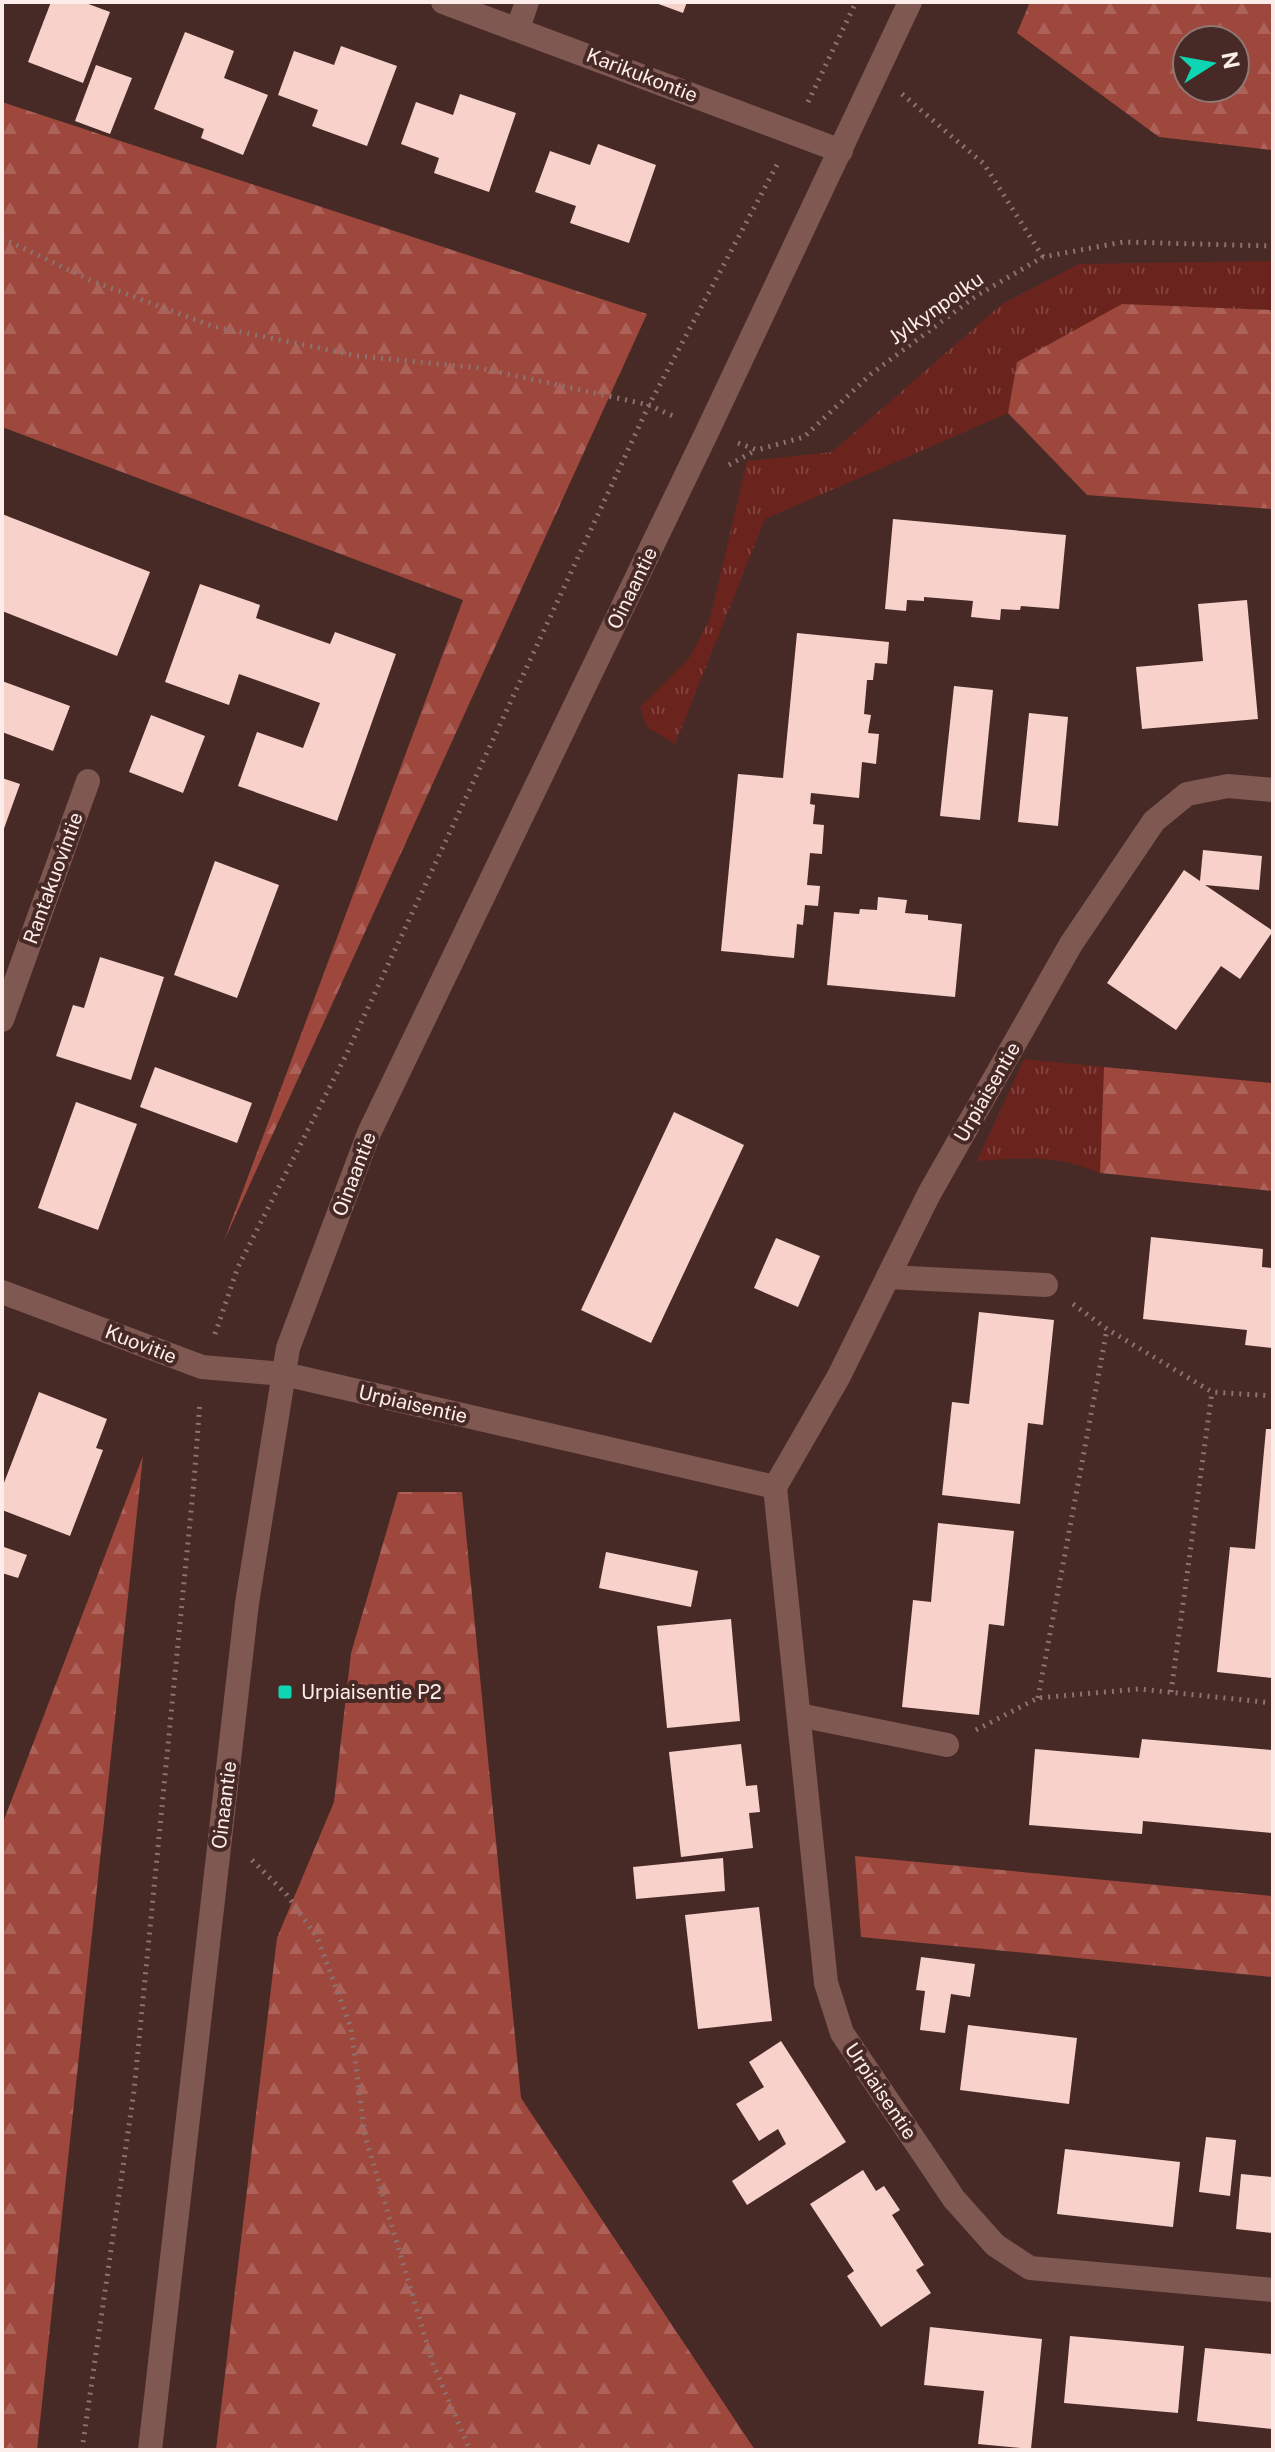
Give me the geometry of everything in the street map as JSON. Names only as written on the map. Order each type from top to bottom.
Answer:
[{"type":"street","name":"Karikukontie","points":[[443,2],[841,151]]},
{"type":"street","points":[[518,28],[527,2]]},
{"type":"street","name":"Oinaantie","points":[[150,2450],[247,1603],[288,1348],[369,1133],[707,432],[910,2]]},
{"type":"street","name":"Rantakuovintie","points":[[2,1020],[88,781]]},
{"type":"street","name":"Urpiaisentie","points":[[1273,790],[1228,786],[1187,794],[1154,821],[1071,944],[929,1194],[839,1376],[775,1487],[826,1983],[842,2033],[954,2199],[995,2245],[1030,2268],[1273,2290]]},
{"type":"street","points":[[888,1277],[1046,1285]]},
{"type":"street","name":"Kuovitie","points":[[2,1292],[202,1367],[284,1374]]},
{"type":"street","name":"Urpiaisentie","points":[[284,1374],[775,1487]]},
{"type":"street","points":[[799,1715],[947,1745]]},
{"type":"path","points":[[832,53],[876,72],[984,164],[1043,257]]},
{"type":"path","name":"Jylkynpolku","points":[[2,238],[92,281],[212,326],[358,356],[480,368],[649,405],[707,432],[757,450],[804,437],[883,365],[976,296],[1043,257],[1123,242],[1273,246]]},
{"type":"path","points":[[1046,1285],[1107,1329],[1212,1392],[1273,1396]]},
{"type":"path","points":[[1038,1698],[1107,1329]]},
{"type":"path","points":[[1171,1692],[1212,1392]]},
{"type":"path","points":[[947,1745],[1038,1698],[1139,1689],[1273,1703]]},
{"type":"path","points":[[221,1829],[287,1895],[317,1937],[351,2028],[365,2136],[428,2349],[470,2450]]},
{"type":"green space","points":[[1030,2],[1273,2],[1273,150],[1159,137],[1017,33]]},
{"type":"green space","points":[[2,102],[647,314],[224,1241],[463,600],[2,427]]},
{"type":"green space","points":[[1273,261],[1273,310],[1017,361],[1008,413],[765,519],[675,744],[647,727],[640,707],[689,658],[710,619],[747,461],[832,452],[1002,304],[1079,264]]},
{"type":"green space","points":[[1122,304],[1273,310],[1273,509],[1087,495],[1008,413],[1017,362]]},
{"type":"green space","points":[[1024,1059],[1104,1067],[1100,1173],[1054,1160],[977,1161]]},
{"type":"green space","points":[[1104,1067],[1273,1083],[1273,1191],[1100,1173]]},
{"type":"green space","points":[[143,1456],[37,2450],[2,2450],[2,1825]]},
{"type":"green space","points":[[398,1492],[462,1492],[521,2098],[755,2450],[216,2450],[277,1938],[334,1802],[351,1653]]},
{"type":"green space","points":[[855,1856],[1273,1896],[1273,1977],[861,1937]]},
{"type":"building","points":[[51,2],[83,2],[110,12],[83,83],[28,62]]},
{"type":"building","points":[[653,2],[687,2],[683,13]]},
{"type":"building","points":[[185,32],[234,51],[224,78],[268,95],[243,155],[201,138],[204,129],[154,109]]},
{"type":"building","points":[[341,46],[397,66],[367,146],[312,126],[318,110],[278,95],[294,51],[334,65]]},
{"type":"building","points":[[96,65],[132,78],[110,134],[75,121]]},
{"type":"building","points":[[460,94],[516,113],[489,192],[434,173],[439,158],[401,144],[416,102],[453,115]]},
{"type":"building","points":[[598,144],[656,165],[629,243],[570,223],[576,206],[535,192],[550,151],[590,165]]},
{"type":"building","points":[[2,514],[150,572],[117,656],[2,611]]},
{"type":"building","points":[[893,519],[1066,535],[1059,609],[1021,606],[1020,610],[1001,609],[1000,620],[971,617],[973,601],[924,597],[924,601],[907,600],[906,611],[885,609]]},
{"type":"building","points":[[200,584],[260,605],[256,618],[330,644],[335,632],[396,654],[337,821],[238,786],[257,732],[303,748],[320,703],[239,674],[229,705],[165,682]]},
{"type":"building","points":[[1247,600],[1258,719],[1142,729],[1136,667],[1203,661],[1198,604]]},
{"type":"building","points":[[797,633],[889,642],[887,664],[875,663],[873,680],[867,680],[864,714],[871,715],[868,733],[879,734],[876,764],[862,762],[859,798],[811,793],[810,804],[815,805],[813,824],[824,825],[822,854],[810,853],[807,885],[820,886],[818,906],[805,905],[803,925],[797,924],[794,958],[721,951],[738,774],[783,778]]},
{"type":"building","points":[[2,681],[70,706],[53,751],[2,732]]},
{"type":"building","points":[[954,686],[993,690],[980,820],[940,816]]},
{"type":"building","points":[[1029,713],[1068,717],[1058,826],[1018,822]]},
{"type":"building","points":[[151,715],[205,736],[183,793],[129,772]]},
{"type":"building","points":[[2,778],[20,784],[2,834]]},
{"type":"building","points":[[1203,850],[1262,856],[1259,890],[1205,885],[1273,931],[1240,979],[1221,966],[1176,1030],[1107,983],[1184,870],[1200,881]]},
{"type":"building","points":[[215,861],[279,885],[237,998],[174,975]]},
{"type":"building","points":[[878,897],[907,900],[905,913],[928,915],[928,920],[962,924],[955,997],[827,985],[834,912],[859,914],[860,909],[877,910]]},
{"type":"building","points":[[100,957],[164,977],[131,1080],[56,1056],[73,1005],[84,1008]]},
{"type":"building","points":[[155,1067],[252,1103],[237,1143],[140,1107]]},
{"type":"building","points":[[76,1102],[137,1124],[98,1230],[38,1208]]},
{"type":"building","points":[[674,1112],[744,1145],[651,1343],[581,1310]]},
{"type":"building","points":[[1151,1237],[1263,1249],[1262,1267],[1273,1268],[1273,1348],[1245,1345],[1247,1330],[1143,1319]]},
{"type":"building","points":[[776,1238],[820,1256],[798,1307],[754,1288]]},
{"type":"building","points":[[979,1312],[1054,1320],[1043,1425],[1028,1423],[1020,1504],[942,1495],[952,1402],[969,1404]]},
{"type":"building","points":[[39,1392],[107,1419],[96,1448],[103,1450],[70,1536],[2,1510],[2,1488]]},
{"type":"building","points":[[1266,1429],[1273,1429],[1273,1678],[1217,1672],[1230,1547],[1255,1549]]},
{"type":"building","points":[[938,1523],[1014,1531],[1004,1626],[989,1624],[979,1715],[902,1707],[913,1600],[931,1602]]},
{"type":"building","points":[[4,1547],[27,1555],[18,1578],[2,1573]]},
{"type":"building","points":[[606,1552],[698,1571],[691,1607],[599,1588]]},
{"type":"building","points":[[731,1619],[740,1721],[667,1728],[657,1626]]},
{"type":"building","points":[[1142,1739],[1273,1750],[1273,1833],[1143,1821],[1142,1834],[1029,1825],[1035,1749],[1139,1758]]},
{"type":"building","points":[[741,1744],[746,1786],[757,1785],[760,1812],[749,1813],[753,1848],[681,1857],[669,1752]]},
{"type":"building","points":[[723,1858],[725,1891],[636,1899],[633,1867]]},
{"type":"building","points":[[759,1907],[772,2021],[698,2029],[685,1915]]},
{"type":"building","points":[[921,1957],[975,1964],[970,1997],[951,1994],[945,2033],[920,2030],[925,1991],[916,1990]]},
{"type":"building","points":[[968,2025],[1077,2038],[1069,2104],[960,2090]]},
{"type":"building","points":[[781,2041],[846,2142],[747,2205],[732,2181],[786,2144],[778,2129],[759,2141],[736,2104],[764,2087],[749,2062]]},
{"type":"building","points":[[1206,2137],[1236,2140],[1230,2196],[1199,2192]]},
{"type":"building","points":[[1065,2149],[1180,2162],[1173,2227],[1057,2214]]},
{"type":"building","points":[[863,2170],[876,2191],[884,2186],[900,2210],[892,2215],[924,2265],[916,2270],[931,2293],[881,2327],[847,2276],[854,2271],[810,2204]]},
{"type":"building","points":[[1241,2174],[1273,2177],[1273,2233],[1236,2229]]},
{"type":"building","points":[[930,2327],[1042,2339],[1031,2449],[978,2444],[984,2391],[924,2385]]},
{"type":"building","points":[[1070,2336],[1184,2346],[1178,2413],[1064,2403]]},
{"type":"building","points":[[1205,2348],[1273,2354],[1273,2429],[1197,2421]]},
{"type":"place","name":"Urpiaisentie P2","points":[[285,1692]]}]
